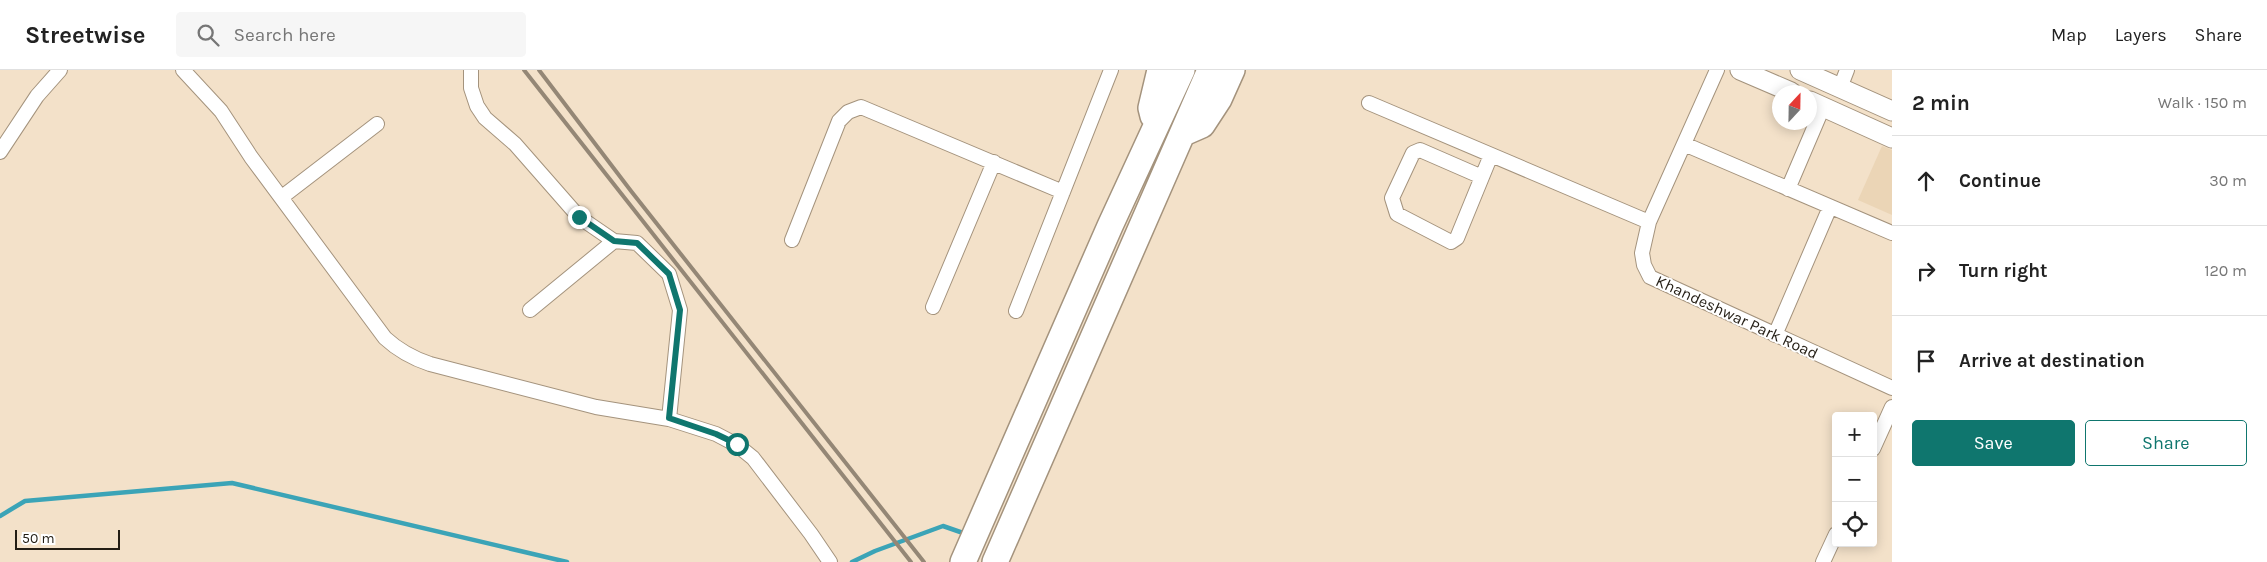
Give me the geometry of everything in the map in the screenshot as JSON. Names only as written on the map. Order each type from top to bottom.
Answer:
[{"type":"highway","points":[[1181,134],[1202,125],[1219,99],[1232,70]]},
{"type":"highway","points":[[963,562],[1110,226],[1157,126],[1150,108],[1173,73]]},
{"type":"highway","points":[[995,562],[1205,80]]},
{"type":"main road","points":[[1740,70],[1775,85]]},
{"type":"main road","points":[[1800,70],[1892,111]]},
{"type":"main road","points":[[1817,104],[1892,138]]},
{"type":"street","points":[[0,152],[37,96],[60,70]]},
{"type":"street","points":[[183,70],[221,111],[385,338],[398,350],[411,358],[596,407],[669,418],[716,434],[737,444],[753,458],[812,534],[830,562]]},
{"type":"street","points":[[471,70],[471,88],[477,106],[485,118],[515,144],[579,217],[614,241],[637,243],[669,274],[680,310],[669,418]]},
{"type":"street","points":[[1016,311],[1111,70]]},
{"type":"street","name":"Khandeshwar Park Road","points":[[1717,70],[1649,222],[1642,253],[1644,265],[1650,277],[1892,388]]},
{"type":"street","points":[[1840,88],[1847,70]]},
{"type":"street","points":[[1369,102],[1649,222]]},
{"type":"street","points":[[792,240],[839,122],[848,112],[861,107],[1064,192]]},
{"type":"street","points":[[282,197],[377,124]]},
{"type":"street","points":[[1788,189],[1807,130]]},
{"type":"street","points":[[1684,144],[1892,233]]},
{"type":"street","points":[[1482,177],[1420,150],[1413,153],[1392,198],[1397,214],[1451,242],[1457,238],[1482,177],[1491,155]]},
{"type":"street","points":[[934,307],[994,162]]},
{"type":"street","points":[[1775,335],[1830,206]]},
{"type":"street","points":[[530,310],[614,241]]},
{"type":"street","points":[[1877,440],[1892,407]]},
{"type":"street","points":[[1823,562],[1832,543]]},
{"type":"shaded area","points":[[1882,146],[1892,150],[1892,215],[1858,200]]},
{"type":"waterway","points":[[0,516],[25,501],[232,483],[567,562]]},
{"type":"waterway","points":[[852,562],[875,551],[943,526],[966,534]]},
{"type":"railway","points":[[524,70],[911,562]]},
{"type":"railway","points":[[539,70],[631,191],[924,562]]},
{"type":"route","points":[[579,217],[614,241],[637,243],[669,274],[680,310],[669,418],[716,434],[737,444]]}]
